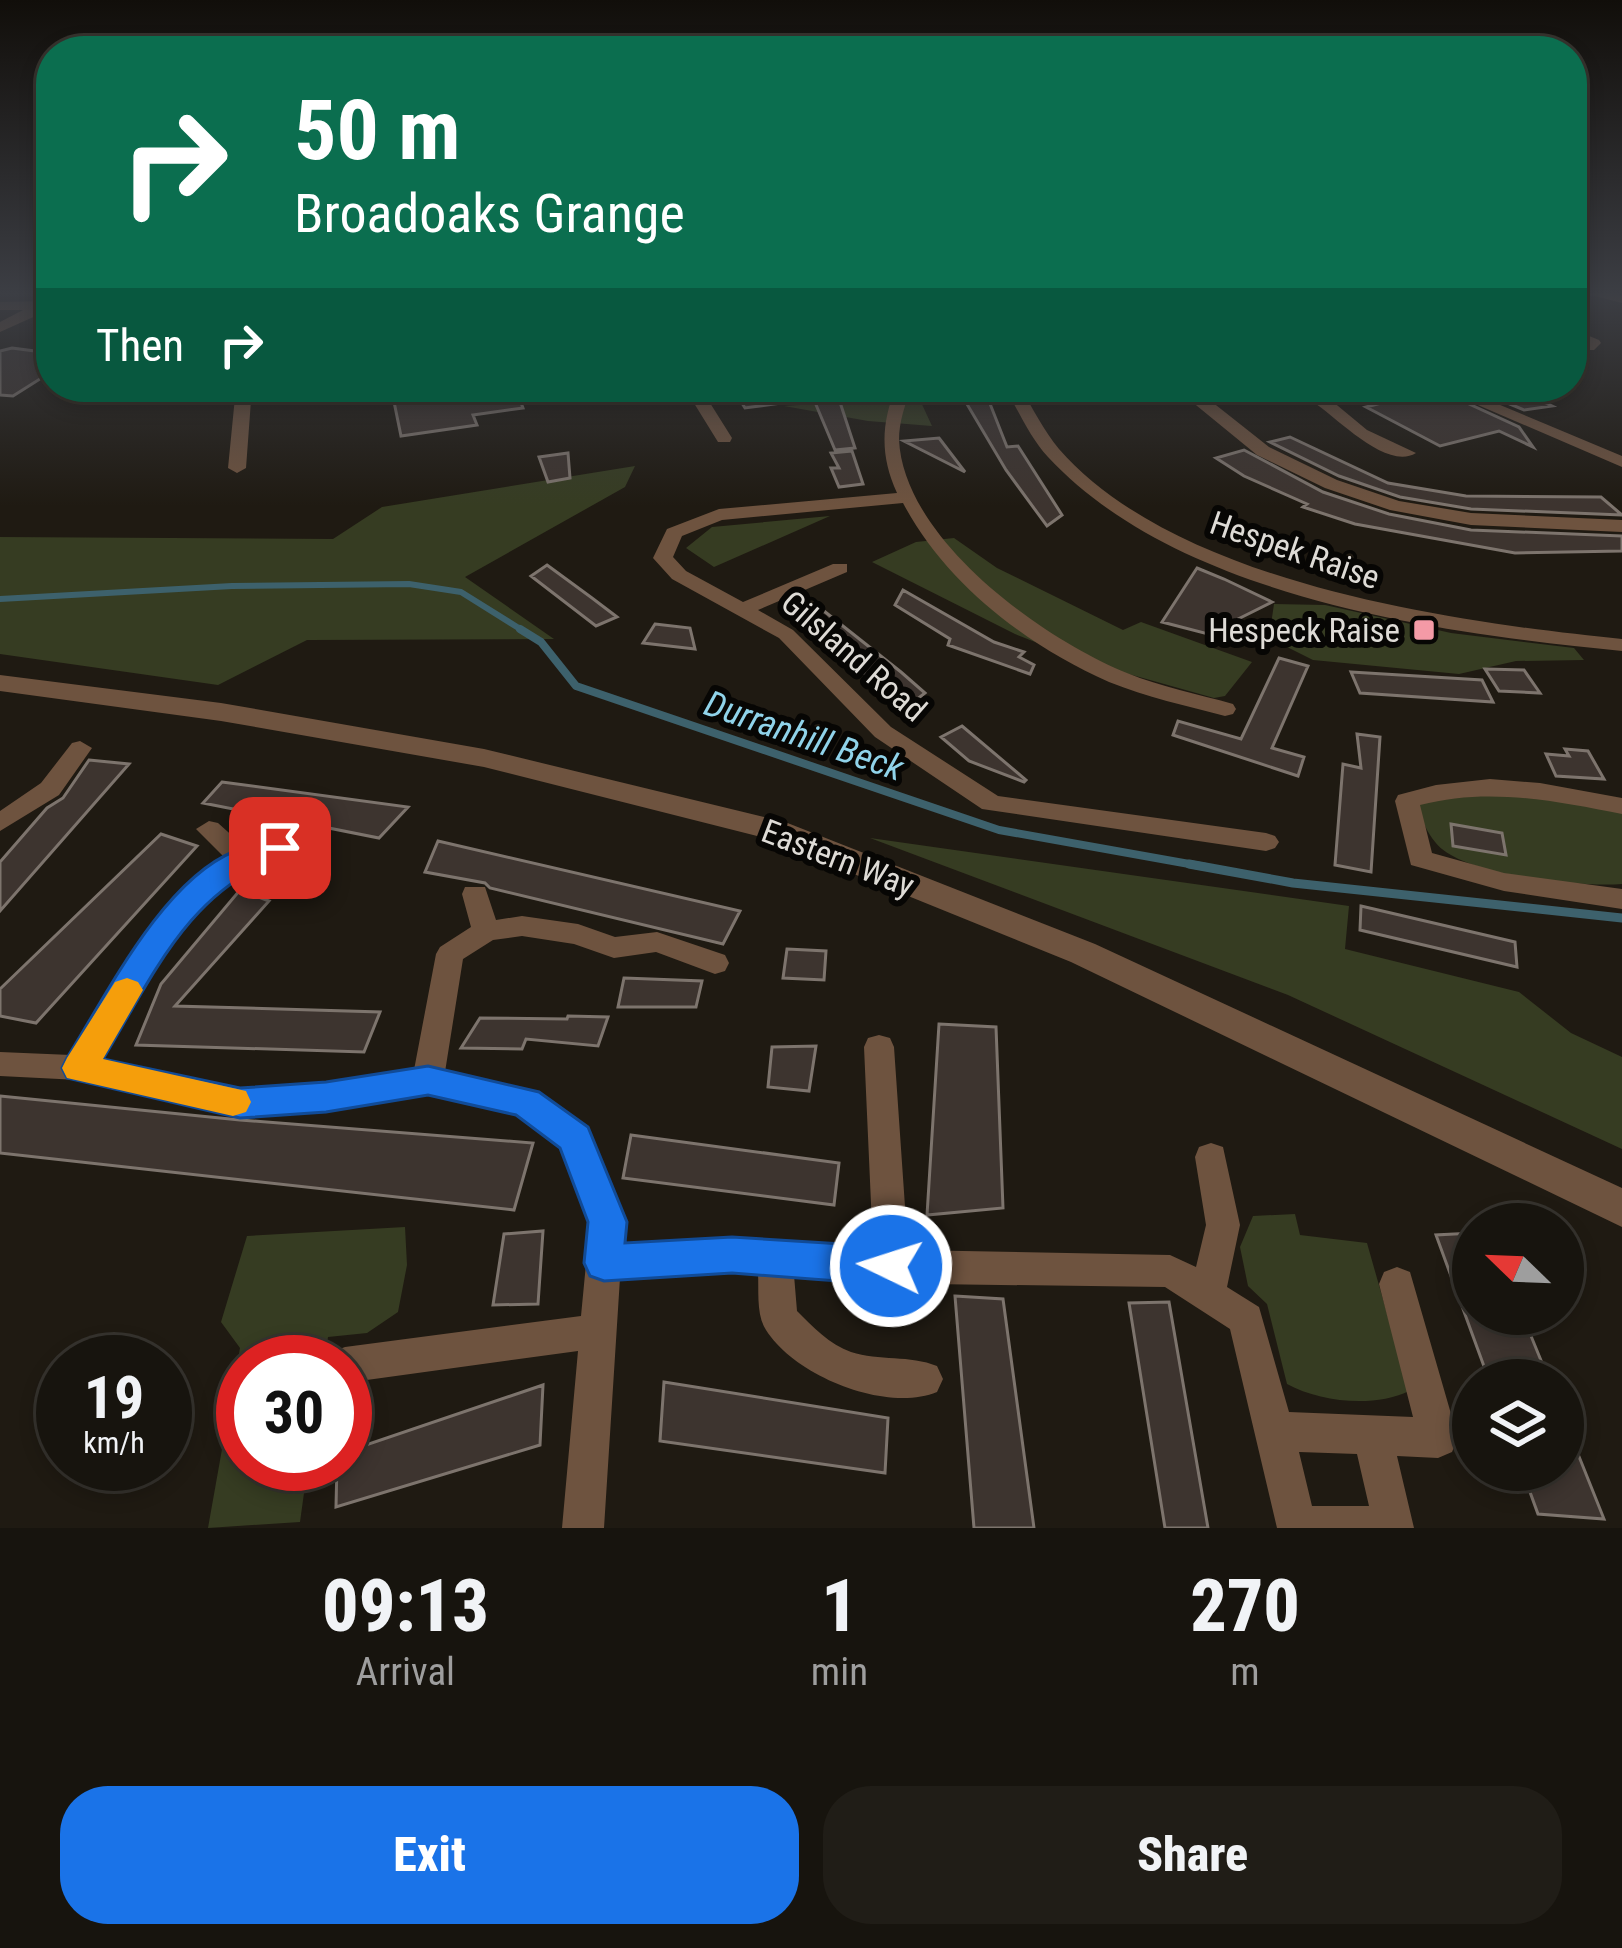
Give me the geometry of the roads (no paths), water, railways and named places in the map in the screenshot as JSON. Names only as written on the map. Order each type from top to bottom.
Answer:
[{"type":"street","points":[[237,468],[243,402]]},
{"type":"street","points":[[701,402],[724,438]]},
{"type":"street","points":[[898,402],[892,449],[909,497],[957,566],[1029,630],[1118,677],[1225,709]]},
{"type":"street","name":"Hespek Raise","points":[[1021,402],[1049,451],[1112,506],[1228,564],[1381,612],[1520,637],[1622,645]]},
{"type":"street","points":[[1202,402],[1263,451],[1331,484],[1396,506],[1472,519],[1622,526]]},
{"type":"street","points":[[1323,402],[1360,434],[1407,453]]},
{"type":"street","points":[[1480,402],[1622,462]]},
{"type":"street","name":"Gilsland Road","points":[[909,497],[719,515],[674,533],[663,558],[669,568],[786,634],[883,731],[991,803],[1266,842]]},
{"type":"street","points":[[746,608],[840,568]]},
{"type":"street","name":"Eastern Way","points":[[0,683],[221,712],[484,758],[774,830],[1083,953],[1622,1208]]},
{"type":"street","points":[[0,823],[50,789],[80,748]]},
{"type":"street","points":[[1622,806],[1527,788],[1457,785],[1408,801],[1420,859],[1504,882],[1622,899]]},
{"type":"street","points":[[209,829],[242,859]]},
{"type":"street","points":[[79,1068],[159,939],[208,883],[242,859],[317,837]]},
{"type":"street","points":[[475,894],[486,932]]},
{"type":"street","points":[[428,1081],[450,954],[486,932],[522,926],[578,934],[614,948],[657,942],[715,963]]},
{"type":"street","points":[[879,1047],[891,1266]]},
{"type":"street","points":[[0,1064],[79,1068],[240,1103],[326,1097],[428,1081],[526,1102],[574,1138],[608,1222],[583,1528]]},
{"type":"street","points":[[1208,1294],[1223,1225],[1211,1157]]},
{"type":"street","points":[[604,1263],[732,1255],[891,1266],[1170,1270],[1246,1319],[1297,1527],[1394,1526],[1372,1436]]},
{"type":"street","points":[[776,1258],[779,1319],[821,1361],[860,1375],[924,1379]]},
{"type":"street","points":[[1274,1431],[1438,1438],[1397,1284]]},
{"type":"street","points":[[372,1361],[599,1330]]},
{"type":"waterway","name":"Durranhill Beck","points":[[0,599],[232,586],[409,584],[461,592],[525,632]]},
{"type":"waterway","name":"Durranhill Beck","points":[[520,629],[541,642],[576,686],[999,830],[1206,867]]},
{"type":"waterway","name":"Durranhill Beck","points":[[1189,864],[1293,883],[1622,918]]},
{"type":"place","name":"Hespeck Raise","points":[[1424,630]]}]
